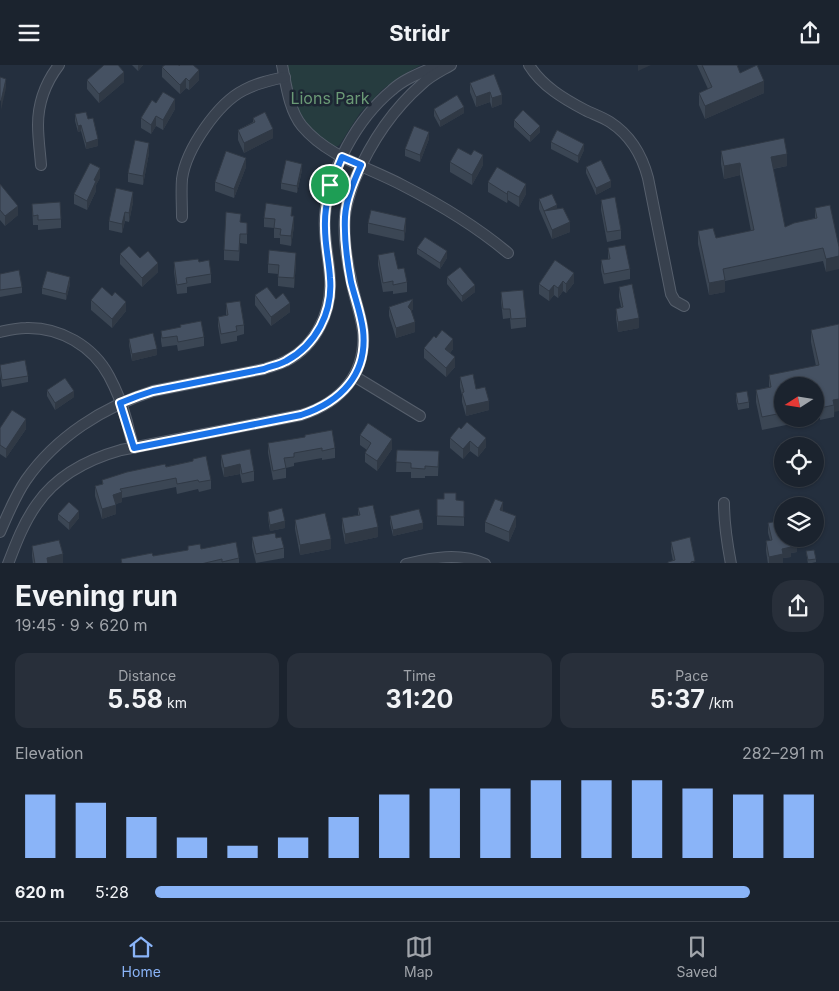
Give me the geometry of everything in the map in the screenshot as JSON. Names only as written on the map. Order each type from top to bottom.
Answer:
[{"type":"street","points":[[42,165],[38,124],[39,111],[46,85],[59,65]]},
{"type":"street","points":[[282,65],[288,96],[296,115],[301,125],[316,141],[342,157],[402,185],[449,211],[486,235],[508,253]]},
{"type":"street","points":[[0,532],[26,480],[46,457],[75,429],[120,403],[138,396],[153,391],[264,369],[279,364],[308,345],[325,317],[330,298],[326,246],[326,205],[330,185],[342,157],[367,116],[392,89],[416,75],[439,65]]},
{"type":"street","points":[[8,563],[26,522],[37,504],[52,486],[79,466],[102,456],[134,448],[310,412],[334,399],[343,391],[354,376],[362,358],[363,350],[363,331],[348,265],[345,216],[351,189],[378,133],[389,118],[423,82],[451,65]]},
{"type":"street","points":[[528,65],[544,83],[558,94],[609,122],[624,133],[637,150],[648,178],[671,293],[675,301],[684,307]]},
{"type":"street","points":[[182,217],[182,177],[198,139],[210,122],[226,103],[244,90],[261,83],[285,77]]},
{"type":"street","points":[[0,333],[16,329],[33,328],[62,334],[92,353],[109,375],[134,448]]},
{"type":"street","points":[[354,376],[420,416]]},
{"type":"street","points":[[724,503],[724,522],[731,563]]},
{"type":"street","points":[[406,563],[448,557],[460,557],[485,563]]},
{"type":"green space","name":"Lions Park","points":[[287,65],[421,65],[399,77],[382,90],[360,113],[341,143],[333,147],[314,133],[302,118],[292,93]]},
{"type":"building","points":[[104,65],[118,65],[124,72],[99,94],[87,80]]},
{"type":"building","points":[[165,65],[193,65],[199,70],[189,81],[186,78],[180,85],[162,67]]},
{"type":"building","points":[[702,65],[737,65],[740,73],[757,65],[764,81],[705,106],[699,93],[712,87]]},
{"type":"building","points":[[494,74],[502,95],[492,98],[490,92],[476,97],[470,83]]},
{"type":"building","points":[[0,77],[6,79],[1,101],[0,100]]},
{"type":"building","points":[[163,92],[175,99],[163,120],[156,116],[151,125],[141,118],[152,100],[156,103]]},
{"type":"building","points":[[457,95],[464,107],[440,121],[434,109]]},
{"type":"building","points":[[523,110],[540,126],[530,136],[514,120]]},
{"type":"building","points":[[86,112],[88,119],[93,118],[98,139],[86,143],[81,125],[78,126],[75,114]]},
{"type":"building","points":[[265,112],[273,129],[244,143],[238,130],[255,122],[253,118]]},
{"type":"building","points":[[414,126],[429,132],[420,155],[405,149]]},
{"type":"building","points":[[557,130],[584,144],[578,156],[551,142]]},
{"type":"building","points":[[784,138],[787,154],[771,157],[785,227],[817,218],[815,208],[830,205],[839,247],[839,256],[826,259],[823,248],[723,269],[725,280],[709,283],[698,231],[713,228],[716,238],[754,230],[740,163],[724,166],[721,151]]},
{"type":"building","points":[[135,140],[149,143],[143,176],[128,173]]},
{"type":"building","points":[[458,148],[471,155],[474,150],[483,155],[472,175],[450,162]]},
{"type":"building","points":[[226,151],[246,158],[234,189],[215,182]]},
{"type":"building","points":[[286,160],[302,164],[297,186],[281,183]]},
{"type":"building","points":[[601,160],[611,181],[596,188],[586,167]]},
{"type":"building","points":[[90,163],[100,168],[87,201],[74,194]]},
{"type":"building","points":[[497,167],[526,184],[519,197],[508,191],[507,194],[488,182]]},
{"type":"building","points":[[0,184],[18,206],[5,216],[0,210]]},
{"type":"building","points":[[116,188],[133,192],[129,213],[125,212],[122,224],[109,221]]},
{"type":"building","points":[[552,194],[557,205],[544,211],[539,199]]},
{"type":"building","points":[[615,197],[621,230],[607,232],[601,200]]},
{"type":"building","points":[[60,202],[61,219],[38,220],[38,215],[33,216],[32,204]]},
{"type":"building","points":[[266,203],[292,207],[291,216],[294,216],[291,236],[280,235],[281,229],[274,228],[275,219],[264,218]]},
{"type":"building","points":[[563,208],[570,222],[552,230],[544,211]]},
{"type":"building","points":[[371,210],[406,218],[404,231],[368,223]]},
{"type":"building","points":[[226,212],[241,214],[240,222],[247,223],[247,234],[240,234],[239,251],[224,250]]},
{"type":"building","points":[[425,237],[447,251],[440,263],[417,248]]},
{"type":"building","points":[[625,245],[630,269],[604,274],[601,260],[610,259],[608,248]]},
{"type":"building","points":[[129,246],[140,258],[148,251],[158,263],[142,278],[120,254]]},
{"type":"building","points":[[269,250],[296,253],[294,278],[278,277],[279,265],[268,264]]},
{"type":"building","points":[[394,252],[398,269],[404,268],[407,282],[393,285],[393,281],[383,283],[378,255]]},
{"type":"building","points":[[198,259],[199,262],[209,260],[211,274],[186,278],[187,283],[177,285],[174,262]]},
{"type":"building","points":[[555,260],[574,273],[566,284],[563,281],[558,288],[554,285],[549,291],[539,284]]},
{"type":"building","points":[[460,267],[475,285],[462,296],[447,277]]},
{"type":"building","points":[[19,270],[22,287],[0,290],[0,274]]},
{"type":"building","points":[[47,271],[70,277],[66,294],[42,288]]},
{"type":"building","points":[[632,284],[639,318],[618,322],[616,309],[623,307],[619,287]]},
{"type":"building","points":[[102,287],[112,296],[115,292],[126,302],[112,319],[91,300]]},
{"type":"building","points":[[267,287],[276,299],[283,293],[290,303],[271,317],[255,295]]},
{"type":"building","points":[[523,290],[526,318],[511,319],[510,309],[503,309],[501,292]]},
{"type":"building","points":[[413,299],[408,307],[415,322],[396,328],[389,307]]},
{"type":"building","points":[[240,301],[244,325],[236,326],[237,331],[221,334],[218,317],[228,315],[226,303]]},
{"type":"building","points":[[201,321],[204,337],[178,342],[177,336],[162,338],[161,331]]},
{"type":"building","points":[[839,324],[839,399],[833,400],[834,405],[824,407],[824,377],[774,377],[774,415],[762,417],[756,390],[771,387],[769,375],[819,365],[811,330]]},
{"type":"building","points":[[442,330],[453,339],[445,349],[455,357],[446,368],[424,348]]},
{"type":"building","points":[[153,333],[157,349],[132,354],[129,339]]},
{"type":"building","points":[[25,360],[28,376],[2,380],[0,365]]},
{"type":"building","points":[[473,374],[476,389],[485,387],[489,401],[466,406],[460,377]]},
{"type":"building","points":[[65,378],[74,391],[55,403],[47,390]]},
{"type":"building","points":[[747,391],[749,402],[738,404],[736,393]]},
{"type":"building","points":[[12,410],[26,419],[6,449],[0,445],[0,428]]},
{"type":"building","points":[[467,422],[486,438],[478,448],[470,441],[463,449],[450,438],[459,427],[461,429]]},
{"type":"building","points":[[368,423],[392,439],[377,461],[365,453],[371,443],[360,435]]},
{"type":"building","points":[[332,430],[335,448],[322,451],[322,448],[294,453],[294,457],[284,458],[286,468],[273,471],[268,443]]},
{"type":"building","points":[[250,449],[254,471],[242,474],[240,464],[224,468],[221,455]]},
{"type":"building","points":[[397,450],[439,451],[438,467],[425,466],[425,469],[411,468],[411,463],[396,462]]},
{"type":"building","points":[[206,456],[211,480],[199,482],[198,480],[177,484],[176,478],[120,489],[122,492],[113,495],[116,505],[102,509],[95,486],[103,484],[102,480],[127,472],[165,464],[166,467]]},
{"type":"building","points":[[444,493],[456,493],[456,500],[464,501],[464,517],[437,516],[437,499],[444,499]]},
{"type":"building","points":[[495,499],[503,502],[500,510],[516,516],[509,532],[485,522]]},
{"type":"building","points":[[69,502],[79,511],[69,523],[58,514]]},
{"type":"building","points":[[373,505],[378,527],[345,534],[342,518],[360,515],[358,508]]},
{"type":"building","points":[[282,508],[285,521],[270,525],[268,512]]},
{"type":"building","points":[[419,509],[423,523],[393,530],[390,516]]},
{"type":"building","points":[[325,513],[331,539],[300,545],[295,520]]},
{"type":"building","points":[[774,522],[774,547],[791,547],[782,549],[783,554],[769,557],[766,541],[772,540],[768,523]]},
{"type":"building","points":[[275,533],[276,538],[281,537],[284,548],[256,554],[252,537]]},
{"type":"building","points":[[690,537],[695,561],[691,563],[668,563],[675,560],[671,542]]},
{"type":"building","points":[[59,540],[63,554],[47,558],[48,563],[35,563],[32,546]]},
{"type":"building","points":[[236,542],[239,558],[205,563],[122,563],[121,559],[152,553],[153,556],[188,550],[188,546],[200,544],[201,549]]},
{"type":"building","points":[[814,550],[816,559],[808,560],[806,551]]},
{"type":"route","points":[[342,157],[361,165],[351,189],[345,216],[348,265],[363,331],[362,358],[350,383],[334,399],[319,408],[301,415],[134,448],[120,403],[153,391],[264,369],[287,360],[308,345],[325,317],[330,298],[325,217],[330,185],[342,157]]}]
